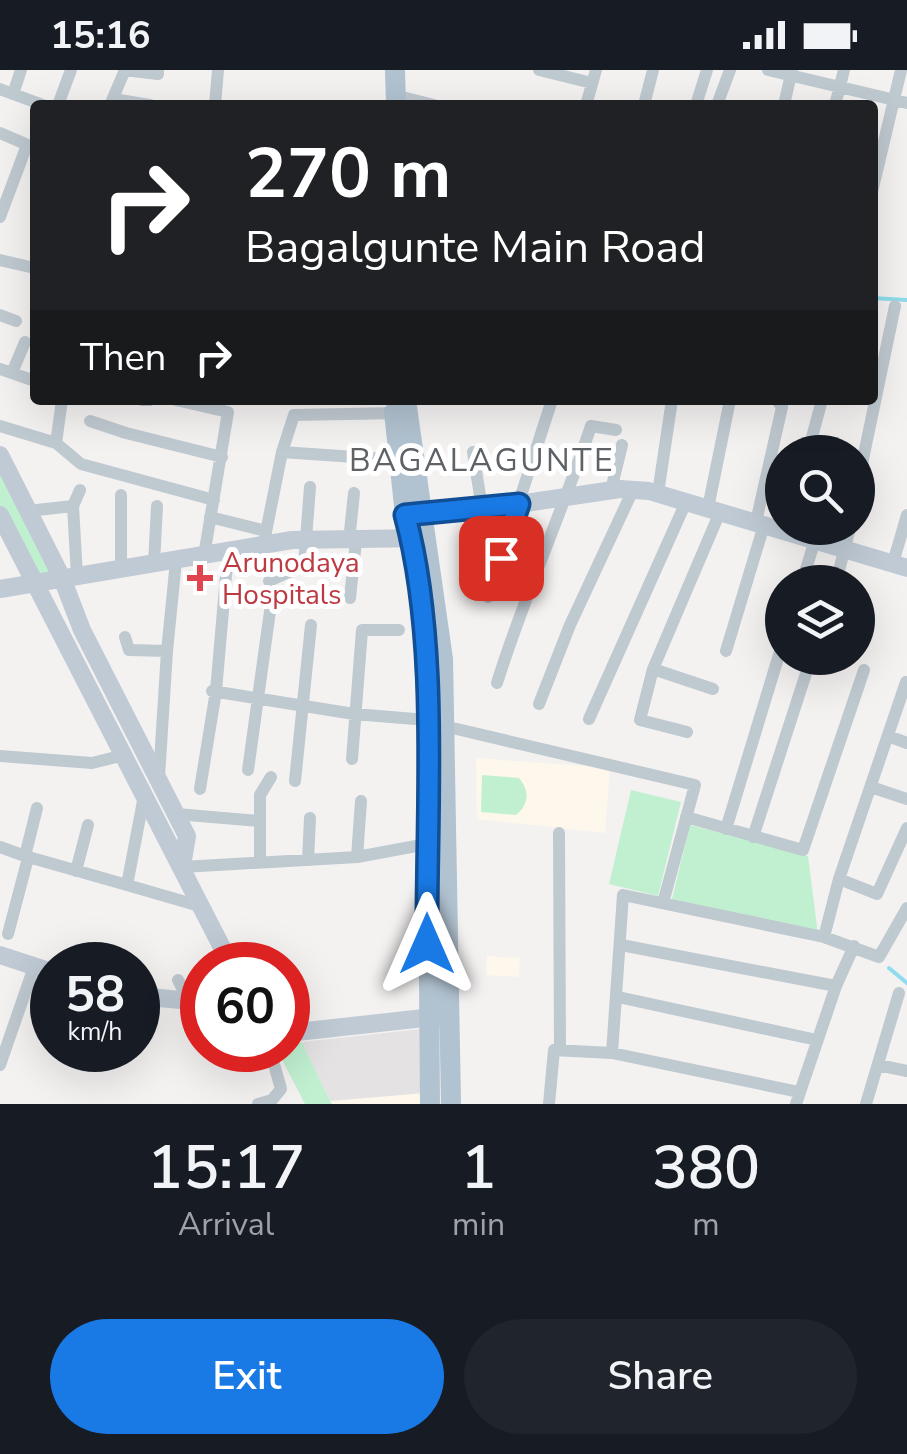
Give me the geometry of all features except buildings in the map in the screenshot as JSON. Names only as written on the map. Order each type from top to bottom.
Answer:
[{"type":"main road","points":[[383,70],[392,100]]},
{"type":"main road","points":[[393,100],[396,70]]},
{"type":"main road","points":[[400,407],[398,460],[414,514]]},
{"type":"main road","points":[[400,407],[414,514],[443,659],[426,844],[438,1017],[451,1104]]},
{"type":"main road","points":[[0,455],[50,554],[70,577],[82,630],[152,788],[182,867],[220,942]]},
{"type":"main road","points":[[414,514],[633,490],[765,525]]},
{"type":"main road","points":[[0,513],[124,755],[176,814],[187,836],[182,867]]},
{"type":"main road","points":[[0,589],[228,552],[264,539],[419,540]]},
{"type":"main road","points":[[830,545],[900,566]]},
{"type":"main road","points":[[430,1104],[438,1017],[435,723]]},
{"type":"main road","points":[[0,955],[30,965]]},
{"type":"main road","points":[[310,1031],[438,1017]]},
{"type":"street","points":[[7,91],[21,70]]},
{"type":"street","points":[[60,100],[72,70]]},
{"type":"street","points":[[113,100],[124,70],[158,74],[158,70]]},
{"type":"street","points":[[215,100],[218,70]]},
{"type":"street","points":[[541,70],[594,76]]},
{"type":"street","points":[[645,100],[653,70]]},
{"type":"street","points":[[698,100],[707,70]]},
{"type":"street","points":[[719,100],[730,70]]},
{"type":"street","points":[[768,70],[900,101]]},
{"type":"street","points":[[836,100],[844,70]]},
{"type":"street","points":[[878,172],[900,101],[901,70]]},
{"type":"street","points":[[785,100],[791,73]]},
{"type":"street","points":[[0,133],[30,146]]},
{"type":"street","points":[[0,217],[30,148]]},
{"type":"street","points":[[0,260],[30,267]]},
{"type":"street","points":[[878,390],[896,306]]},
{"type":"street","points":[[0,316],[16,321]]},
{"type":"street","points":[[25,342],[6,371],[30,380]]},
{"type":"street","points":[[56,443],[61,405]]},
{"type":"street","points":[[198,405],[228,412],[204,556]]},
{"type":"street","points":[[488,597],[550,405]]},
{"type":"street","points":[[658,494],[671,405]]},
{"type":"street","points":[[688,732],[640,720],[652,669],[714,510],[729,405]]},
{"type":"street","points":[[726,651],[760,524],[780,405]]},
{"type":"street","points":[[813,435],[821,405]]},
{"type":"street","points":[[868,435],[875,405]]},
{"type":"street","points":[[210,517],[264,539],[294,415],[400,407]]},
{"type":"street","points":[[90,421],[126,434],[222,456]]},
{"type":"street","points":[[0,426],[56,443],[81,464],[214,500]]},
{"type":"street","points":[[497,683],[518,616],[567,497],[590,426],[616,430]]},
{"type":"street","points":[[611,490],[622,445]]},
{"type":"street","points":[[282,452],[398,460]]},
{"type":"street","points":[[472,452],[482,508]]},
{"type":"street","points":[[0,464],[56,573],[34,578],[0,513]]},
{"type":"street","points":[[269,581],[304,565],[310,487]]},
{"type":"street","points":[[70,577],[73,506],[80,490]]},
{"type":"street","points":[[539,704],[570,624],[633,490]]},
{"type":"street","points":[[350,598],[354,493]]},
{"type":"street","points":[[121,495],[121,569]]},
{"type":"street","points":[[589,718],[686,502]]},
{"type":"street","points":[[28,511],[73,506]]},
{"type":"street","points":[[154,564],[157,506]]},
{"type":"street","points":[[900,566],[907,514]]},
{"type":"street","points":[[841,565],[847,545]]},
{"type":"street","points":[[200,789],[228,552]]},
{"type":"street","points":[[127,885],[152,788],[176,560]]},
{"type":"street","points":[[248,770],[271,604]]},
{"type":"street","points":[[295,781],[311,625]]},
{"type":"street","points":[[352,759],[362,630],[399,630]]},
{"type":"street","points":[[125,637],[130,650],[167,651]]},
{"type":"street","points":[[652,669],[714,689]]},
{"type":"street","points":[[726,829],[773,675]]},
{"type":"street","points":[[753,837],[805,675]]},
{"type":"street","points":[[686,817],[803,850],[862,675]]},
{"type":"street","points":[[824,937],[839,879],[888,736],[904,703],[906,682]]},
{"type":"street","points":[[212,691],[435,723],[474,735],[686,780],[695,785],[663,903]]},
{"type":"street","points":[[888,736],[907,743]]},
{"type":"street","points":[[0,756],[92,763],[124,755]]},
{"type":"street","points":[[260,862],[260,795],[271,777]]},
{"type":"street","points":[[871,786],[907,799]]},
{"type":"street","points":[[357,858],[362,801]]},
{"type":"street","points":[[8,934],[37,808]]},
{"type":"street","points":[[176,814],[260,821]]},
{"type":"street","points":[[308,860],[310,818]]},
{"type":"street","points":[[76,871],[88,825]]},
{"type":"street","points":[[839,879],[877,894],[907,828]]},
{"type":"street","points":[[559,833],[560,1050]]},
{"type":"street","points":[[182,867],[357,858],[426,844]]},
{"type":"street","points":[[0,847],[202,907]]},
{"type":"street","points":[[612,1053],[623,894],[824,937],[880,957],[907,908]]},
{"type":"street","points":[[621,945],[836,986]]},
{"type":"street","points":[[550,1104],[554,1050],[612,1053],[797,1098],[854,946]]},
{"type":"street","points":[[0,1065],[30,978]]},
{"type":"street","points":[[866,1104],[899,993]]},
{"type":"street","points":[[618,997],[817,1040]]},
{"type":"street","points":[[878,1065],[907,1072]]},
{"type":"street","points":[[258,1104],[272,1100],[281,1089],[276,1072]]},
{"type":"shaded area","points":[[476,758],[610,768],[605,833],[477,819]]},
{"type":"shaded area","points":[[487,956],[520,958],[519,977],[486,975]]},
{"type":"shaded area","points":[[421,1029],[424,1093],[330,1101],[310,1059],[310,1041]]},
{"type":"shaded area","points":[[424,1093],[424,1104],[330,1101]]},
{"type":"green space","points":[[0,461],[58,575],[36,579],[0,506]]},
{"type":"green space","points":[[482,775],[519,778],[526,797],[516,815],[481,812]]},
{"type":"green space","points":[[631,790],[681,802],[658,896],[609,884]]},
{"type":"green space","points":[[690,825],[808,856],[818,934],[671,903]]},
{"type":"green space","points":[[310,1059],[332,1104],[305,1104],[288,1072],[310,1072]]},
{"type":"waterway","points":[[878,298],[907,300]]},
{"type":"waterway","points":[[889,968],[907,983]]},
{"type":"place","name":"Arunodaya Hospitals","points":[[200,578]]},
{"type":"district","name":"BAGALAGUNTE","points":[[482,460]]},
{"type":"route","points":[[427,944],[423,631],[405,515],[519,504],[501,558]]}]
